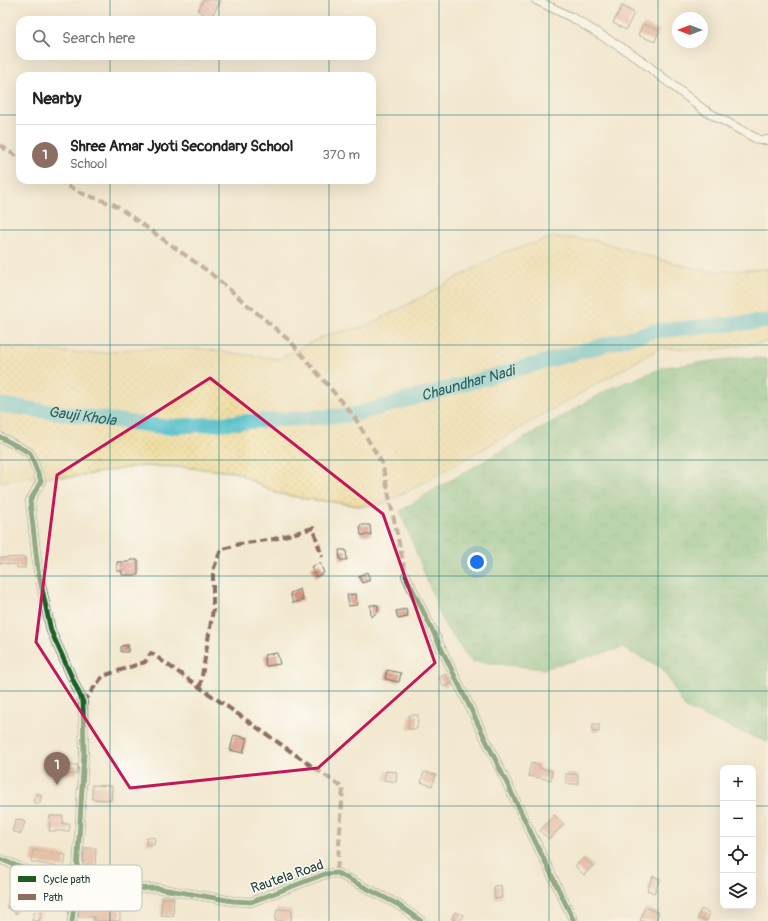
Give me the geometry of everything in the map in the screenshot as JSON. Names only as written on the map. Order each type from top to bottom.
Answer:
[{"type":"street","points":[[536,0],[574,18],[635,56],[704,110],[759,140],[768,140]]},
{"type":"street","points":[[0,437],[30,453],[41,481],[30,500],[38,570],[50,631],[83,702],[84,753],[77,865]]},
{"type":"street","points":[[406,576],[574,921]]},
{"type":"street","points":[[0,859],[15,865]]},
{"type":"street","name":"Rautela Road","points":[[142,888],[156,888],[233,901],[251,902],[325,874],[337,873],[396,904],[421,921]]},
{"type":"street","points":[[72,921],[73,911]]},
{"type":"highlighted area","points":[[210,378],[383,514],[435,663],[318,768],[130,788],[36,642],[57,475]]},
{"type":"green space","points":[[744,357],[768,359],[768,742],[685,708],[662,668],[622,648],[543,669],[471,661],[445,626],[400,511],[609,389],[665,367]]},
{"type":"sand","points":[[555,237],[595,240],[658,259],[711,272],[768,269],[768,342],[711,350],[660,348],[425,482],[381,505],[359,506],[307,499],[276,493],[235,472],[183,467],[139,466],[72,477],[35,476],[0,482],[0,346],[19,349],[94,354],[133,349],[202,349],[278,359],[324,336],[366,326],[504,252]]},
{"type":"building","points":[[203,0],[221,0],[212,16],[207,16],[198,11]]},
{"type":"building","points":[[622,6],[634,13],[626,30],[613,23]]},
{"type":"building","points":[[643,24],[659,30],[655,42],[638,35]]},
{"type":"building","points":[[360,525],[370,525],[371,535],[361,535]]},
{"type":"building","points":[[339,550],[346,550],[347,560],[340,560]]},
{"type":"building","points":[[25,557],[25,568],[17,568],[17,565],[0,563],[0,558]]},
{"type":"building","points":[[130,560],[138,560],[138,575],[122,575],[122,571],[117,571],[117,562],[130,562]]},
{"type":"building","points":[[320,563],[324,573],[316,577],[311,567]]},
{"type":"building","points":[[367,572],[370,580],[362,583],[359,576]]},
{"type":"building","points":[[300,589],[303,600],[293,603],[290,593]]},
{"type":"building","points":[[355,594],[357,605],[349,606],[347,595]]},
{"type":"building","points":[[370,605],[378,605],[378,612],[371,617]]},
{"type":"building","points":[[406,609],[408,617],[398,619],[396,611]]},
{"type":"building","points":[[128,645],[128,652],[121,652],[121,646]]},
{"type":"building","points":[[277,653],[280,664],[266,666],[264,655]]},
{"type":"building","points":[[387,670],[401,673],[399,682],[385,679]]},
{"type":"building","points":[[445,674],[451,683],[444,687],[439,678]]},
{"type":"building","points":[[409,715],[418,715],[417,729],[408,729]]},
{"type":"building","points":[[593,724],[599,724],[599,732],[592,732]]},
{"type":"building","points":[[234,735],[247,738],[243,753],[230,750]]},
{"type":"building","points":[[531,763],[540,765],[539,768],[552,771],[551,780],[528,776]]},
{"type":"building","points":[[78,765],[77,774],[52,775],[52,766]]},
{"type":"building","points":[[386,771],[397,772],[396,782],[384,780]]},
{"type":"building","points":[[424,772],[436,775],[432,786],[421,782]]},
{"type":"building","points":[[566,774],[578,774],[578,784],[566,784]]},
{"type":"building","points":[[92,785],[112,786],[111,800],[92,799]]},
{"type":"building","points":[[36,793],[42,796],[39,804],[33,802]]},
{"type":"building","points":[[554,815],[564,824],[549,839],[540,831]]},
{"type":"building","points":[[50,816],[63,816],[63,824],[70,824],[69,831],[49,831]]},
{"type":"building","points":[[16,819],[25,822],[21,834],[12,831]]},
{"type":"building","points":[[147,837],[155,838],[154,845],[146,844]]},
{"type":"building","points":[[84,848],[96,848],[95,865],[83,864]]},
{"type":"building","points":[[33,850],[66,855],[64,865],[48,865],[31,862]]},
{"type":"building","points":[[584,858],[593,866],[584,875],[575,866]]},
{"type":"building","points":[[653,876],[660,879],[654,893],[647,890]]},
{"type":"building","points":[[501,885],[502,898],[495,899],[494,886]]},
{"type":"building","points":[[162,898],[174,898],[173,916],[161,915]]},
{"type":"building","points":[[10,902],[10,909],[7,907]]},
{"type":"building","points":[[645,907],[659,913],[655,921],[640,921]]},
{"type":"building","points":[[277,909],[292,910],[291,921],[275,921]]},
{"type":"building","points":[[701,909],[710,913],[707,921],[698,918]]},
{"type":"building","points":[[35,911],[42,913],[39,921],[32,921]]},
{"type":"building","points":[[79,911],[120,911],[120,921],[94,921],[94,917],[78,917]]},
{"type":"building","points":[[455,912],[463,915],[460,921],[452,919]]},
{"type":"waterway","name":"Chaundhar Nadi","points":[[0,405],[165,427],[353,415],[654,331],[768,321]]},
{"type":"marked path","points":[[0,145],[16,156]]},
{"type":"marked path","points":[[64,184],[81,193],[115,205],[209,272],[291,342],[353,415],[382,463],[406,576]]},
{"type":"marked path","points":[[200,688],[213,610],[213,570],[221,550],[239,544],[274,539],[313,528],[322,557]]},
{"type":"marked path","points":[[83,702],[103,676],[145,662],[151,653],[343,788],[337,873]]},
{"type":"cycle path","points":[[0,437],[30,453],[41,481],[30,501],[38,570],[51,631],[83,702],[84,753],[77,865]]},
{"type":"cycle path","points":[[406,576],[574,921]]},
{"type":"cycle path","points":[[0,859],[15,865]]},
{"type":"cycle path","points":[[142,888],[156,888],[233,901],[251,902],[325,874],[337,873],[397,904],[421,921]]},
{"type":"cycle path","points":[[72,921],[73,911]]},
{"type":"place","name":"Shree Amar Jyoti Secondary School","points":[[57,785]]},
{"type":"water label","name":"Gauji Khola","points":[[82,416]]}]
